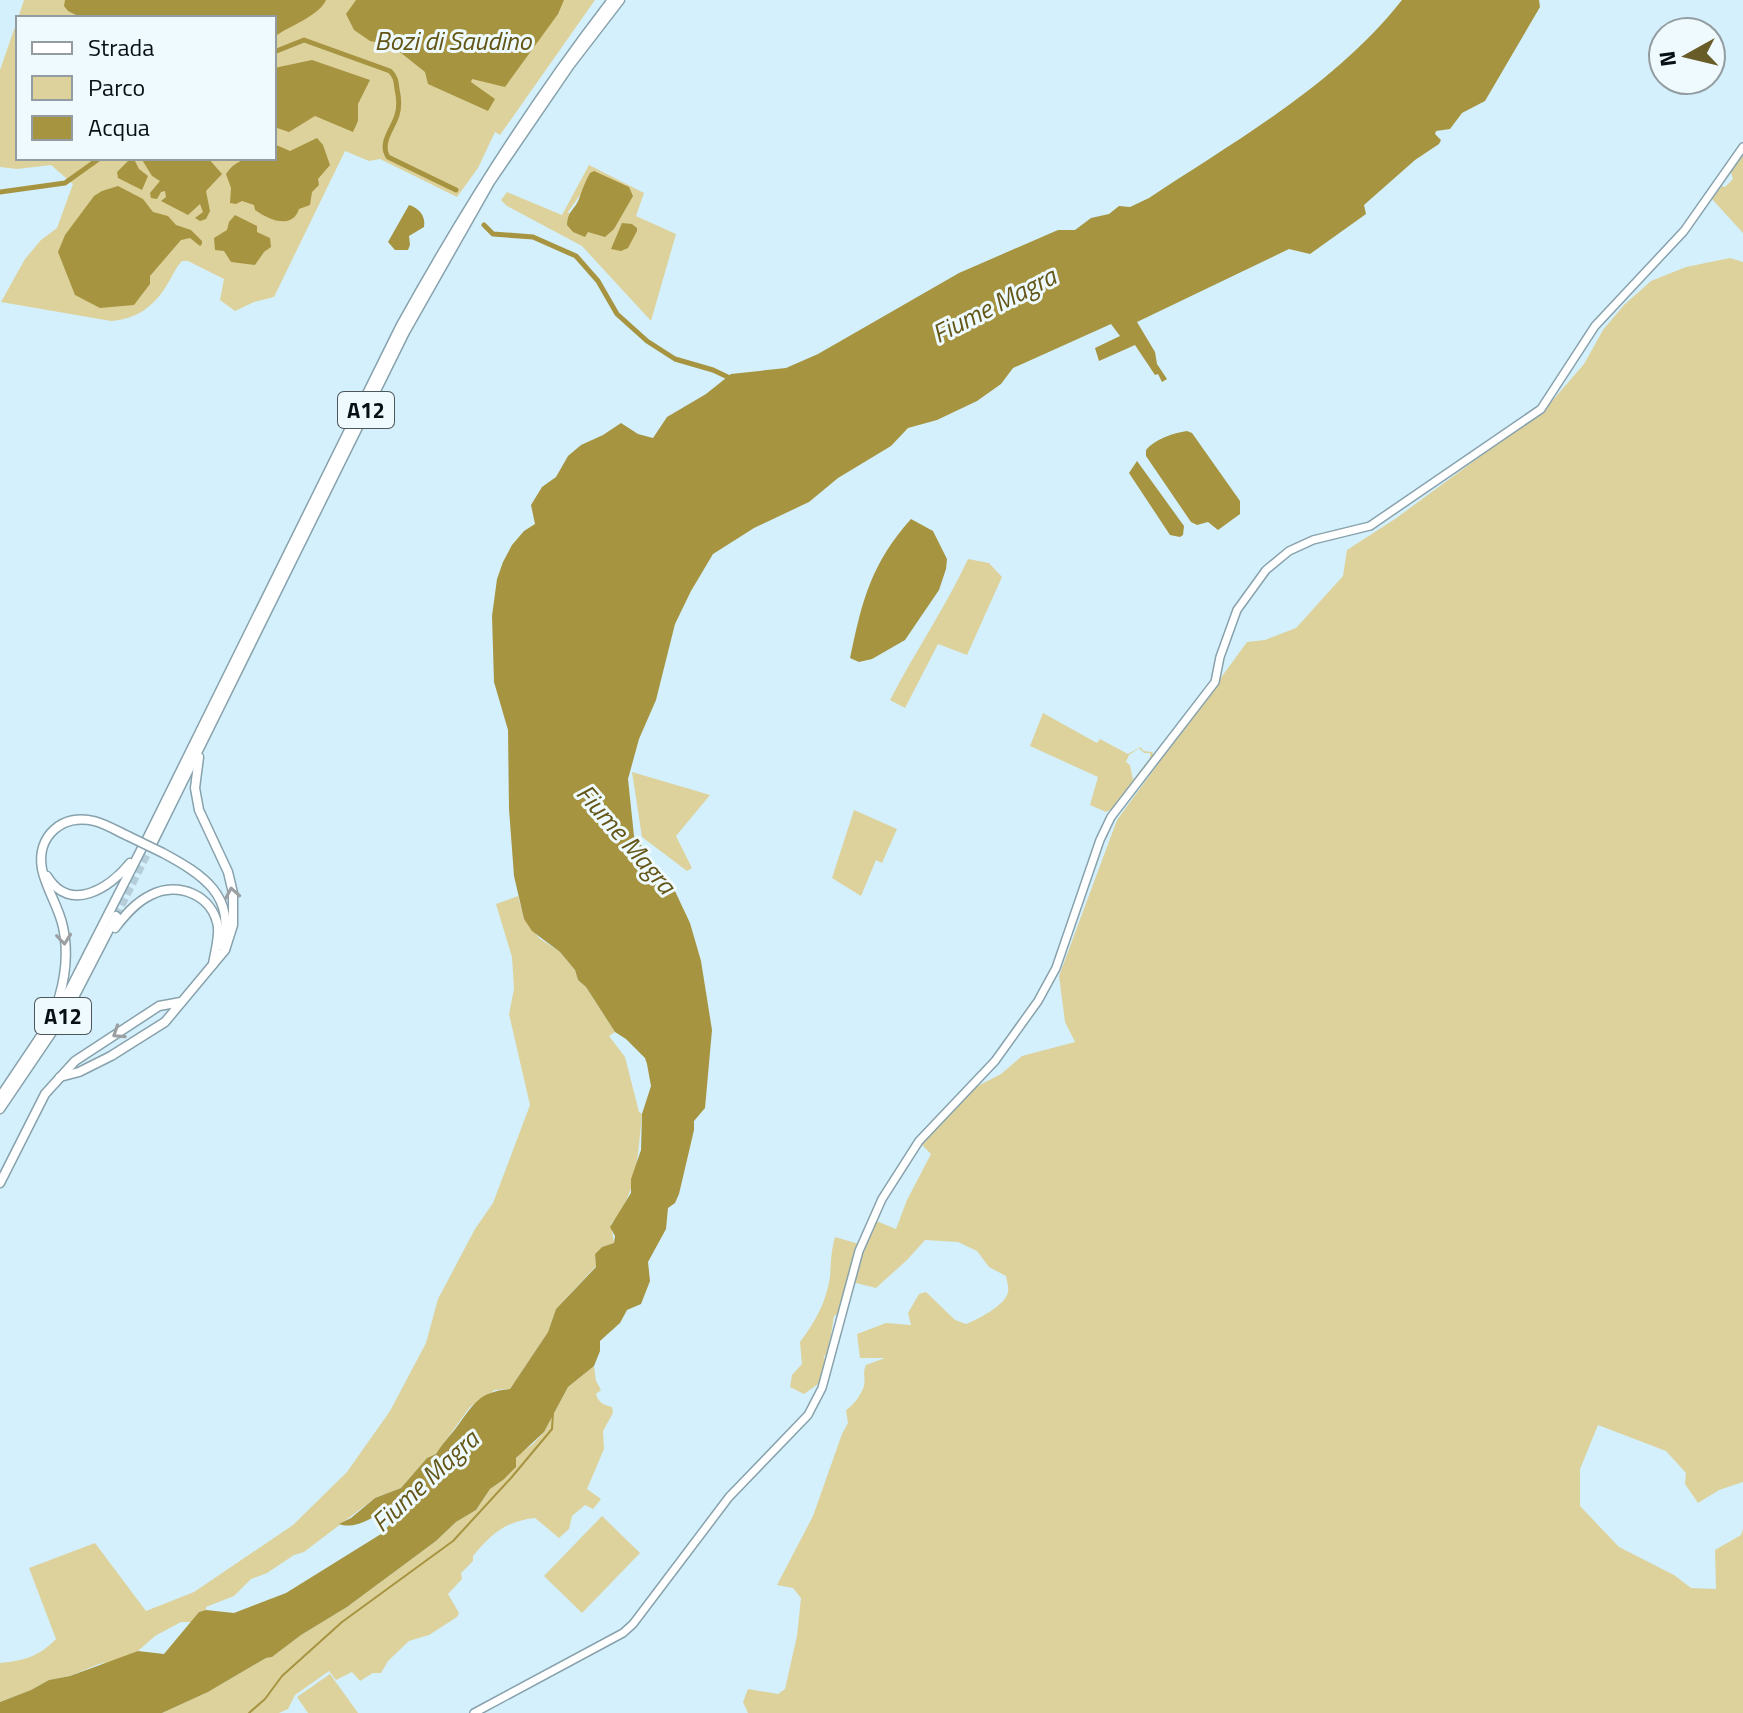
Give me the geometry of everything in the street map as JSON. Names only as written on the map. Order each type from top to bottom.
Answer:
[{"type":"highway","name":"A12","points":[[0,1097],[51,1023],[87,961],[433,266],[484,180],[564,62],[612,0]]},
{"type":"highway","name":"A12","points":[[145,846],[200,746],[405,332],[447,256],[490,182],[570,65],[620,0]]},
{"type":"highway","points":[[60,1077],[79,1072],[111,1056],[165,1022],[228,943],[235,905],[228,872],[206,830],[196,799],[195,778],[200,746]]},
{"type":"highway","points":[[51,1023],[66,968],[66,946],[59,911],[41,865],[44,842],[51,831],[62,823],[76,818],[95,821],[163,853],[202,876],[220,898],[225,915],[226,931],[213,965]]},
{"type":"highway","points":[[41,865],[57,889],[75,896],[87,896],[111,883],[145,846]]},
{"type":"highway","points":[[102,944],[126,914],[142,900],[161,891],[180,889],[198,896],[214,915],[218,932],[213,965]]},
{"type":"highway","name":"A12","points":[[0,1109],[57,1027],[116,916]]},
{"type":"highway","points":[[0,1183],[42,1100],[75,1061],[159,1006],[182,1001]]},
{"type":"main road","points":[[474,1713],[623,1633],[729,1497],[808,1415],[822,1388],[859,1251],[882,1199],[919,1141],[995,1061],[1038,1001],[1056,968],[1100,840],[1111,817],[1215,682],[1220,657],[1237,610],[1257,580],[1276,561],[1302,544],[1370,526],[1541,409],[1595,326],[1684,231],[1743,147]]},
{"type":"green space","points":[[24,0],[595,0],[500,135],[495,132],[478,168],[457,197],[380,159],[369,161],[345,151],[274,297],[235,311],[220,300],[224,279],[182,261],[151,305],[137,314],[111,321],[1,302],[25,259],[41,240],[57,228],[73,184],[51,165],[17,169],[0,167],[0,70],[16,23],[16,160],[276,160],[276,16],[19,16]]},
{"type":"green space","points":[[1743,154],[1743,233],[1712,199],[1722,186],[1725,187],[1733,179],[1731,172]]},
{"type":"green space","points":[[589,165],[644,193],[636,216],[676,234],[651,321],[582,246],[501,200],[507,192],[562,215]],"holes":[[[580,195],[600,234],[588,231],[568,212]]]},
{"type":"green space","points":[[1730,258],[1743,262],[1743,1482],[1719,1490],[1698,1503],[1685,1484],[1686,1473],[1666,1451],[1598,1425],[1580,1469],[1580,1506],[1619,1547],[1674,1575],[1691,1588],[1716,1589],[1715,1550],[1741,1535],[1743,1529],[1743,1713],[748,1713],[743,1702],[748,1689],[778,1694],[785,1689],[797,1636],[801,1598],[793,1588],[777,1585],[813,1516],[848,1423],[846,1410],[864,1386],[866,1365],[885,1358],[860,1358],[857,1334],[886,1323],[911,1325],[908,1313],[919,1294],[926,1292],[955,1320],[966,1324],[995,1308],[1007,1295],[1006,1276],[989,1267],[977,1251],[958,1242],[925,1240],[876,1288],[852,1282],[874,1220],[896,1229],[931,1154],[922,1145],[968,1091],[1001,1074],[1022,1056],[1075,1042],[1065,1022],[1059,976],[1117,820],[1247,642],[1265,640],[1296,628],[1343,576],[1347,550],[1395,519],[1546,408],[1584,364],[1603,330],[1624,305],[1651,281],[1686,267]]},
{"type":"green space","points":[[968,559],[989,563],[1002,577],[967,655],[938,644],[905,708],[890,700]]},
{"type":"green space","points":[[1043,713],[1097,743],[1100,739],[1128,754],[1140,747],[1154,755],[1112,809],[1106,812],[1090,805],[1098,777],[1030,746]],"holes":[[[1139,748],[1144,753],[1150,753],[1150,758],[1133,780],[1130,765],[1126,762],[1129,755]]]},
{"type":"green space","points":[[632,772],[710,795],[676,836],[692,868],[687,871],[642,837]]},
{"type":"green space","points":[[854,810],[897,829],[882,863],[876,860],[861,896],[832,878]]},
{"type":"green space","points":[[518,896],[524,919],[539,938],[560,952],[575,970],[578,980],[586,987],[615,1032],[609,1036],[625,1057],[642,1114],[632,1186],[620,1213],[611,1224],[614,1243],[602,1247],[595,1254],[596,1266],[556,1309],[548,1332],[510,1389],[495,1390],[470,1407],[436,1454],[427,1458],[401,1488],[375,1498],[304,1552],[251,1579],[234,1596],[206,1607],[193,1622],[181,1622],[155,1636],[138,1651],[116,1661],[49,1680],[0,1702],[0,1663],[31,1657],[56,1639],[29,1568],[95,1543],[146,1611],[194,1592],[293,1525],[347,1472],[390,1411],[426,1343],[438,1299],[475,1229],[493,1203],[530,1105],[509,1014],[514,989],[512,957],[496,904]]},
{"type":"green space","points":[[835,1237],[859,1244],[838,1314],[834,1316],[828,1354],[823,1357],[827,1360],[818,1384],[804,1394],[790,1387],[792,1375],[802,1364],[800,1342],[815,1320],[826,1295]]},
{"type":"green space","points":[[594,1366],[601,1390],[597,1397],[612,1407],[613,1413],[603,1431],[604,1449],[587,1489],[601,1499],[593,1509],[585,1505],[572,1516],[569,1529],[559,1538],[535,1518],[516,1522],[493,1535],[473,1556],[473,1561],[461,1573],[462,1579],[448,1594],[459,1613],[457,1617],[429,1635],[409,1641],[388,1661],[381,1673],[373,1673],[360,1681],[352,1672],[336,1680],[329,1671],[295,1695],[288,1709],[279,1713],[162,1713],[272,1657],[347,1607],[436,1541],[456,1522],[476,1510],[490,1489],[503,1480],[520,1453],[544,1432],[568,1387]]},
{"type":"green space","points":[[602,1516],[640,1553],[582,1613],[544,1576]]},
{"type":"green space","points":[[330,1674],[358,1713],[308,1713],[297,1697]]},
{"type":"water","name":"Bozi di Saudino","points":[[65,0],[326,0],[310,16],[276,36],[276,16],[78,16],[64,6]]},
{"type":"water","name":"Bozi di Saudino","points":[[356,0],[564,0],[558,14],[505,87],[472,79],[471,82],[495,99],[488,111],[428,84],[425,72],[391,45],[370,41],[354,30],[346,14]]},
{"type":"water","name":"Fiume Magra","points":[[1402,0],[1539,0],[1540,7],[1485,101],[1462,113],[1450,129],[1436,131],[1441,140],[1439,144],[1415,160],[1364,205],[1366,214],[1310,254],[1289,249],[1137,322],[1167,379],[1162,382],[1158,374],[1155,375],[1135,345],[1099,361],[1095,348],[1120,336],[1111,324],[1013,368],[1001,384],[977,401],[937,420],[908,428],[891,446],[838,478],[809,502],[754,528],[713,554],[675,624],[656,700],[639,739],[628,779],[634,836],[674,889],[690,923],[701,961],[712,1030],[705,1108],[694,1121],[679,1194],[675,1203],[668,1208],[666,1229],[648,1262],[650,1281],[641,1304],[627,1310],[620,1323],[600,1341],[594,1366],[568,1387],[544,1432],[516,1458],[516,1467],[490,1489],[476,1510],[456,1522],[436,1541],[347,1607],[272,1657],[208,1692],[162,1713],[0,1713],[0,1702],[49,1680],[70,1676],[138,1651],[164,1654],[199,1612],[234,1613],[286,1593],[381,1534],[394,1520],[394,1511],[353,1525],[339,1524],[375,1498],[401,1488],[427,1458],[436,1454],[484,1396],[510,1389],[548,1332],[556,1309],[596,1267],[595,1254],[602,1247],[614,1243],[615,1236],[610,1227],[631,1193],[631,1179],[641,1150],[642,1114],[651,1086],[647,1064],[626,1039],[615,1032],[560,952],[532,931],[524,919],[514,876],[508,730],[494,682],[492,616],[497,579],[512,545],[535,524],[531,505],[542,487],[556,477],[568,456],[581,445],[621,423],[638,434],[653,438],[667,417],[706,394],[731,374],[786,368],[818,354],[959,273],[1058,230],[1075,230],[1091,218],[1149,198],[1284,109],[1316,84],[1376,30]]},
{"type":"water","points":[[312,60],[370,80],[358,104],[358,121],[353,132],[315,116],[289,132],[276,128],[276,68]]},
{"type":"water","points":[[317,138],[323,145],[330,165],[318,179],[319,185],[312,192],[310,205],[299,209],[291,219],[280,221],[255,210],[254,205],[242,201],[230,203],[231,188],[226,174],[231,168],[245,160],[276,160],[276,145],[290,151]]},
{"type":"water","points":[[132,160],[148,176],[142,190],[118,178],[117,172]]},
{"type":"water","points":[[142,160],[210,160],[222,174],[206,191],[210,211],[206,219],[200,221],[195,218],[203,212],[200,204],[188,215],[161,201],[166,197],[165,191],[157,199],[151,198],[150,193],[160,181],[152,176]]},
{"type":"water","points":[[594,171],[629,187],[633,196],[614,229],[605,237],[588,232],[585,237],[573,232],[567,225],[588,176]]},
{"type":"water","points":[[118,186],[143,199],[153,212],[168,216],[176,225],[191,230],[202,244],[200,246],[190,238],[181,240],[150,276],[150,284],[134,305],[100,308],[75,295],[58,252],[65,235],[94,196]]},
{"type":"water","points":[[409,205],[421,213],[424,227],[409,236],[408,250],[395,250],[388,242]]},
{"type":"water","points":[[235,215],[257,226],[257,232],[270,238],[271,247],[255,265],[231,262],[224,251],[215,250],[214,238],[227,230]]},
{"type":"water","points":[[622,223],[632,224],[637,231],[628,248],[621,251],[611,249]]},
{"type":"water","points":[[1187,431],[1192,433],[1240,501],[1240,514],[1218,530],[1208,522],[1197,525],[1191,522],[1146,456],[1146,450],[1154,443]]},
{"type":"water","points":[[1137,461],[1184,526],[1180,537],[1170,535],[1129,473]]},
{"type":"water","points":[[911,519],[933,531],[947,559],[939,590],[905,640],[872,659],[859,662],[850,658],[870,584],[886,552]]},
{"type":"waterway","points":[[276,51],[304,40],[390,71],[396,81],[399,105],[386,141],[388,157],[456,190]]},
{"type":"waterway","points":[[0,192],[65,183],[97,160]]},
{"type":"waterway","points":[[484,225],[493,234],[533,237],[576,256],[598,281],[617,314],[647,341],[675,359],[732,379]]},
{"type":"waterway","points":[[249,1713],[265,1699],[282,1676],[342,1622],[453,1541],[552,1429],[553,1412]]},
{"type":"tunnel","points":[[116,916],[152,844]]}]
